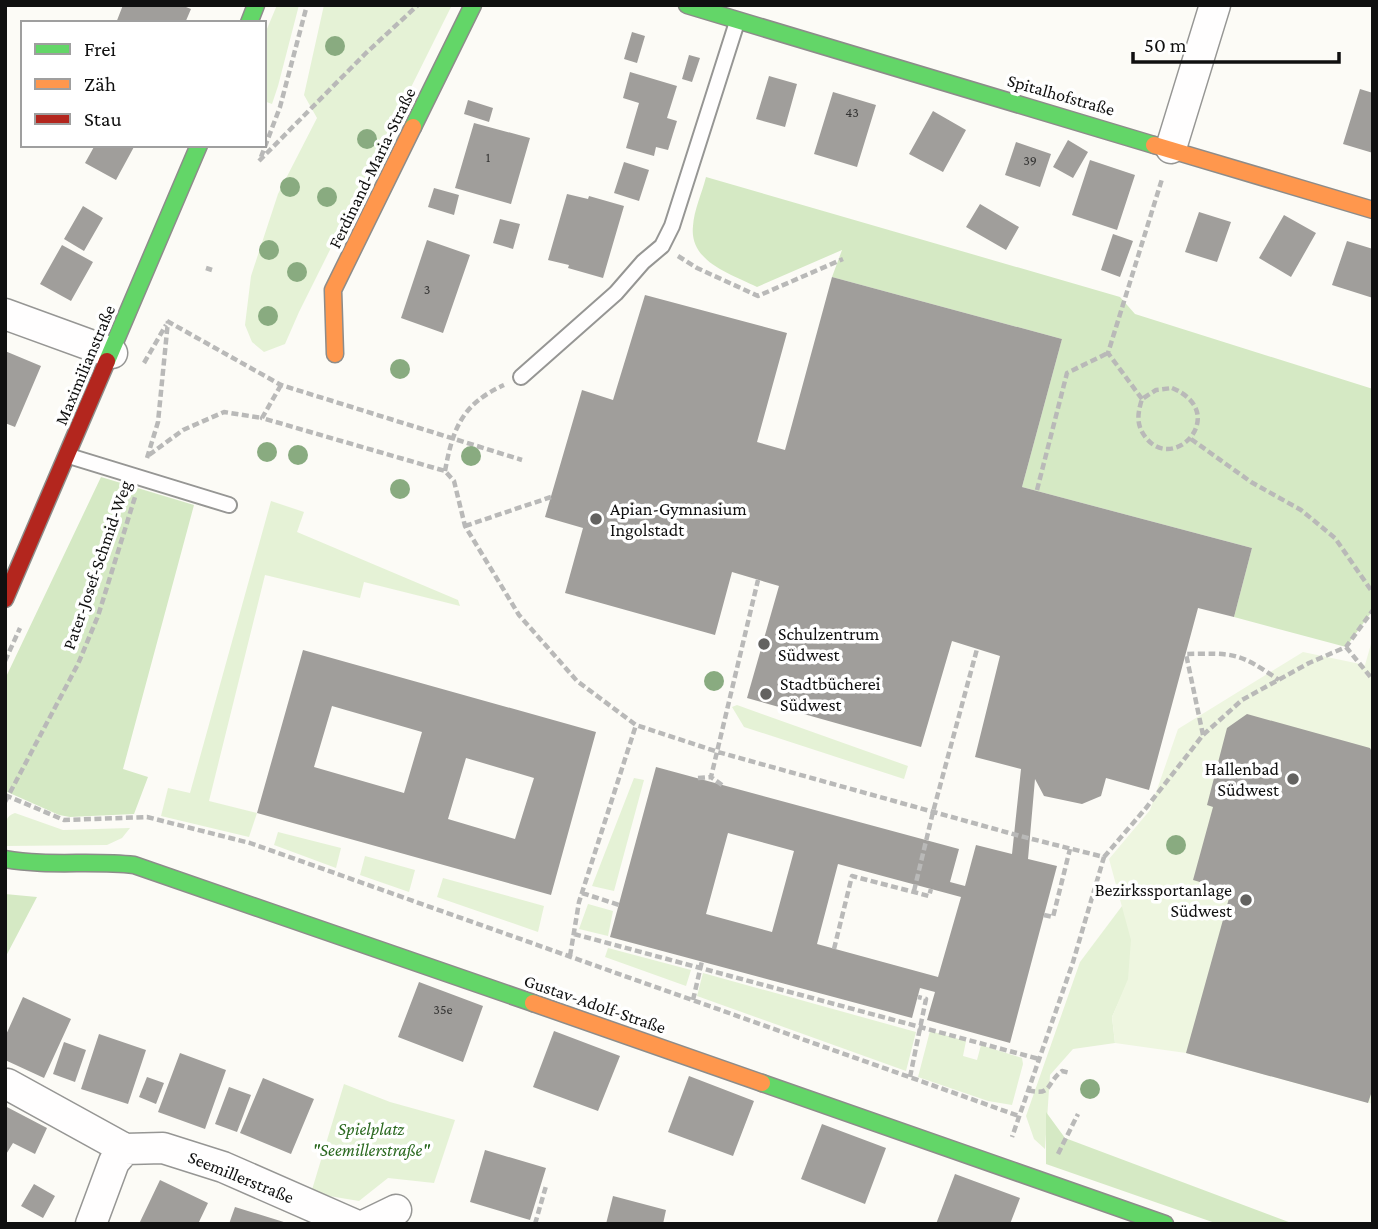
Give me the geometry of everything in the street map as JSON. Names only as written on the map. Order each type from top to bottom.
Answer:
[{"type":"street","name":"Ferdinand-Maria-Straße","points":[[335,354],[333,290],[473,5]]},
{"type":"street","name":"Spitalhofstraße","points":[[687,5],[1373,210]]},
{"type":"street","points":[[1171,148],[1215,5]]},
{"type":"street","name":"Maximilianstraße","points":[[5,600],[20,552],[67,456],[198,147]]},
{"type":"street","points":[[5,314],[111,353]]},
{"type":"street","name":"Gustav-Adolf-Straße","points":[[5,859],[50,864],[109,861],[134,865],[1165,1224]]},
{"type":"street","points":[[7,1084],[125,1149],[114,1162],[91,1224]]},
{"type":"street","name":"Seemillerstraße","points":[[125,1149],[163,1148],[223,1167],[353,1224]]},
{"type":"street","points":[[367,1224],[396,1210]]},
{"type":"lane","points":[[521,377],[616,293],[643,262],[662,246],[672,226],[737,20]]},
{"type":"lane","points":[[67,456],[229,505]]},
{"type":"path","points":[[266,143],[280,107],[307,5]]},
{"type":"path","points":[[264,147],[259,161],[366,53],[418,5]]},
{"type":"path","points":[[272,104],[280,107]]},
{"type":"path","points":[[1037,490],[1067,373],[1108,353],[1171,148]]},
{"type":"path","points":[[662,246],[697,268],[758,296],[843,259]]},
{"type":"path","name":"Pater-Josef-Schmid-Weg","points":[[6,798],[62,695],[98,617],[158,422],[168,321],[282,385]]},
{"type":"path","points":[[1108,353],[1142,399]]},
{"type":"path","points":[[445,471],[451,438],[465,413],[485,394],[521,377]]},
{"type":"path","points":[[262,418],[282,385],[522,460]]},
{"type":"path","points":[[1172,388],[1185,394],[1194,403],[1198,415],[1191,439],[1178,447],[1167,449],[1152,445],[1140,431],[1138,423],[1142,399],[1156,390],[1172,388]]},
{"type":"path","points":[[148,455],[183,430],[224,412],[262,418],[445,471],[454,481],[465,526],[519,615],[577,681],[636,725],[718,752],[1104,857]]},
{"type":"path","points":[[1191,439],[1251,482],[1301,510],[1335,538],[1373,593]]},
{"type":"path","points":[[465,526],[551,497]]},
{"type":"path","points":[[711,777],[758,580]]},
{"type":"path","points":[[1001,1168],[1073,962],[1104,857],[1203,735],[1242,700],[1346,647],[1373,610]]},
{"type":"path","points":[[1346,647],[1373,680]]},
{"type":"path","points":[[914,891],[977,649]]},
{"type":"path","points":[[1203,735],[1186,654],[1229,653],[1248,659],[1279,680]]},
{"type":"path","points":[[570,956],[582,893],[636,725]]},
{"type":"path","points":[[698,778],[711,777],[722,785]]},
{"type":"path","points":[[6,798],[64,820],[146,817],[250,843],[1019,1116]]},
{"type":"path","points":[[1044,915],[1054,917],[1070,849]]},
{"type":"path","points":[[834,949],[852,876],[929,896],[931,889]]},
{"type":"path","points":[[582,893],[619,905]]},
{"type":"path","points":[[574,934],[1039,1059]]},
{"type":"path","points":[[693,1000],[702,961]]},
{"type":"path","points":[[910,1077],[926,999],[918,998]]},
{"type":"path","points":[[972,1041],[974,1033]]},
{"type":"path","points":[[1028,1090],[1040,1094],[1046,1091],[1062,1071],[1070,1073]]},
{"type":"path","points":[[1044,1183],[1078,1114]]},
{"type":"path","points":[[535,1224],[546,1186]]},
{"type":"green space","points":[[277,5],[299,5],[272,104],[266,102],[266,31]]},
{"type":"green space","points":[[324,5],[452,5],[285,344],[264,352],[252,342],[245,325],[251,276],[278,194],[317,118],[304,95]]},
{"type":"green space","points":[[706,177],[1120,297],[1135,314],[1373,389],[1373,610],[1346,647],[1234,617],[1252,548],[1022,487],[1062,339],[832,277],[842,250],[757,287],[714,265],[698,249],[693,226]]},
{"type":"green space","points":[[101,477],[194,505],[123,769],[148,777],[134,814],[70,817],[59,815],[5,791],[5,679]]},
{"type":"green space","points":[[271,501],[304,512],[297,532],[458,600],[460,606],[364,582],[360,598],[265,575],[209,801],[257,813],[249,837],[161,816],[168,788],[190,793]]},
{"type":"green space","name":"Bezirkssportanlage Südwest","points":[[1373,637],[1373,1104],[1186,1053],[1115,1043],[1112,1017],[1128,979],[1131,940],[1109,859],[1150,810],[1178,729],[1303,652],[1365,665]]},
{"type":"green space","points":[[737,705],[908,766],[904,779],[744,727],[732,707]]},
{"type":"green space","points":[[634,778],[644,780],[614,891],[592,886]]},
{"type":"green space","points":[[1207,805],[1112,1017],[1115,1043],[1073,1049],[1050,1075],[1045,1149],[1034,1139],[1026,1116],[1080,962],[1140,882]]},
{"type":"green space","points":[[15,813],[63,830],[130,828],[122,838],[107,845],[5,846],[6,822]]},
{"type":"green space","points":[[278,832],[341,848],[336,868],[274,845]]},
{"type":"green space","points":[[365,856],[415,870],[409,892],[360,875]]},
{"type":"green space","points":[[443,878],[544,906],[538,932],[437,897]]},
{"type":"green space","points":[[5,894],[37,897],[5,958]]},
{"type":"green space","points":[[588,904],[613,911],[608,936],[579,929]]},
{"type":"green space","points":[[608,948],[691,970],[686,986],[605,957]]},
{"type":"green space","points":[[703,973],[916,1032],[906,1071],[697,996]]},
{"type":"green space","points":[[930,1031],[966,1041],[963,1056],[977,1060],[981,1045],[1022,1058],[1023,1064],[1012,1105],[988,1101],[918,1077]]},
{"type":"green space","name":"Spielplatz \"Seemillerstraße\"","points":[[344,1084],[390,1102],[455,1120],[434,1183],[388,1178],[359,1201],[311,1193]]},
{"type":"green space","points":[[1046,1112],[1065,1138],[1294,1224],[1218,1224],[1046,1164]]},
{"type":"building","points":[[123,5],[181,5],[191,9],[186,21],[117,21]]},
{"type":"building","points":[[632,32],[645,36],[637,63],[624,59]]},
{"type":"building","points":[[689,55],[700,58],[692,82],[682,79]]},
{"type":"building","points":[[630,72],[677,86],[667,118],[677,121],[668,150],[656,147],[654,156],[626,148],[639,103],[623,98]]},
{"type":"building","points":[[769,76],[797,84],[785,127],[756,119]]},
{"type":"building","points":[[1360,89],[1373,93],[1373,153],[1343,144]]},
{"type":"building","points":[[833,92],[876,105],[857,167],[814,154]]},
{"type":"building","points":[[468,100],[493,108],[489,122],[464,114]]},
{"type":"building","points":[[933,111],[966,130],[943,172],[909,154]]},
{"type":"building","points":[[474,123],[530,138],[511,204],[455,188]]},
{"type":"building","points":[[1068,140],[1088,152],[1073,178],[1053,167]]},
{"type":"building","points":[[1016,142],[1051,154],[1040,187],[1005,175]]},
{"type":"building","points":[[94,147],[134,147],[116,180],[85,163]]},
{"type":"building","points":[[1090,160],[1135,175],[1117,230],[1072,215]]},
{"type":"building","points":[[624,162],[649,170],[639,201],[614,193]]},
{"type":"building","points":[[434,188],[459,195],[454,215],[428,207]]},
{"type":"building","points":[[567,194],[588,199],[589,196],[624,206],[603,278],[548,260]]},
{"type":"building","points":[[980,204],[1019,227],[1006,250],[966,227]]},
{"type":"building","points":[[83,206],[103,218],[84,251],[64,239]]},
{"type":"building","points":[[1199,212],[1231,222],[1217,262],[1185,252]]},
{"type":"building","points":[[1284,215],[1316,233],[1291,277],[1259,258]]},
{"type":"building","points":[[500,219],[520,224],[513,249],[493,243]]},
{"type":"building","points":[[1113,234],[1133,241],[1120,277],[1101,270]]},
{"type":"building","points":[[427,240],[470,255],[443,333],[401,318]]},
{"type":"building","points":[[1347,241],[1373,249],[1373,298],[1332,285]]},
{"type":"building","points":[[62,245],[93,262],[71,301],[40,284]]},
{"type":"building","name":"Apian-Gymnasium Ingolstadt","points":[[832,277],[1062,339],[1022,487],[1252,548],[1234,617],[1198,608],[1149,790],[1106,778],[1101,796],[1082,804],[1044,796],[1035,779],[1028,859],[1057,866],[1010,1043],[927,1020],[935,992],[920,988],[912,1018],[610,937],[656,767],[959,849],[950,882],[965,886],[976,845],[1012,854],[1021,769],[975,757],[1000,656],[952,641],[921,747],[747,698],[779,586],[732,572],[715,635],[565,593],[583,528],[545,517],[582,390],[613,400],[645,295],[787,333],[757,442],[785,450]],"holes":[[[728,833],[794,851],[772,932],[706,914]],[[838,864],[961,897],[938,977],[817,944]]]},
{"type":"building","points":[[5,351],[41,366],[15,427],[5,423]]},
{"type":"building","points":[[303,650],[596,732],[551,895],[257,813]],"holes":[[[332,706],[422,732],[404,793],[314,767]],[[466,758],[534,778],[515,839],[448,819]]]},
{"type":"building","name":"Bezirkssportanlage Südwest","points":[[1247,714],[1370,748],[1373,754],[1373,1088],[1368,1103],[1186,1053],[1231,891],[1193,880],[1213,807],[1207,805],[1227,728]]},
{"type":"building","points":[[419,982],[483,1006],[463,1062],[398,1037]]},
{"type":"building","points":[[23,997],[71,1019],[44,1078],[5,1060],[5,1037]]},
{"type":"building","points":[[554,1031],[620,1056],[598,1111],[533,1087]]},
{"type":"building","points":[[99,1034],[146,1050],[128,1104],[81,1089]]},
{"type":"building","points":[[64,1042],[86,1050],[75,1082],[53,1074]]},
{"type":"building","points":[[180,1053],[226,1070],[205,1129],[158,1112]]},
{"type":"building","points":[[689,1076],[754,1101],[733,1156],[668,1132]]},
{"type":"building","points":[[147,1077],[164,1083],[156,1104],[139,1097]]},
{"type":"building","points":[[263,1078],[314,1099],[291,1154],[240,1133]]},
{"type":"building","points":[[229,1087],[251,1095],[237,1132],[215,1124]]},
{"type":"building","points":[[5,1106],[47,1128],[35,1154],[13,1143],[5,1156]]},
{"type":"building","points":[[822,1124],[886,1148],[865,1204],[801,1179]]},
{"type":"building","points":[[485,1150],[546,1168],[530,1220],[470,1202]]},
{"type":"building","points":[[955,1174],[1020,1198],[1010,1224],[936,1224]]},
{"type":"building","points":[[160,1180],[208,1203],[198,1224],[139,1224]]},
{"type":"building","points":[[34,1184],[55,1196],[43,1218],[21,1206]]},
{"type":"building","points":[[613,1196],[666,1210],[663,1224],[606,1224]]},
{"type":"building","points":[[235,1207],[287,1223],[287,1224],[229,1224]]},
{"type":"traffic: fast","points":[[250,21],[256,5]]},
{"type":"traffic: fast","points":[[413,127],[473,5]]},
{"type":"traffic: fast","points":[[687,5],[1154,145]]},
{"type":"traffic: fast","points":[[107,361],[198,147]]},
{"type":"traffic: fast","points":[[5,859],[37,863],[134,865],[533,1003]]},
{"type":"traffic: fast","points":[[762,1083],[1165,1224]]},
{"type":"traffic: slow","points":[[335,354],[333,290],[413,127]]},
{"type":"traffic: slow","points":[[1154,145],[1373,210]]},
{"type":"traffic: slow","points":[[533,1003],[762,1083]]},
{"type":"traffic: jam","points":[[5,599],[107,361]]},
{"type":"place","name":"Apian-Gymnasium Ingolstadt","points":[[596,519]]},
{"type":"place","name":"Schulzentrum Südwest","points":[[764,644]]},
{"type":"place","name":"Stadtbücherei Südwest","points":[[766,694]]},
{"type":"place","name":"Hallenbad Südwest","points":[[1293,779]]},
{"type":"place","name":"Bezirkssportanlage Südwest","points":[[1246,900]]}]
